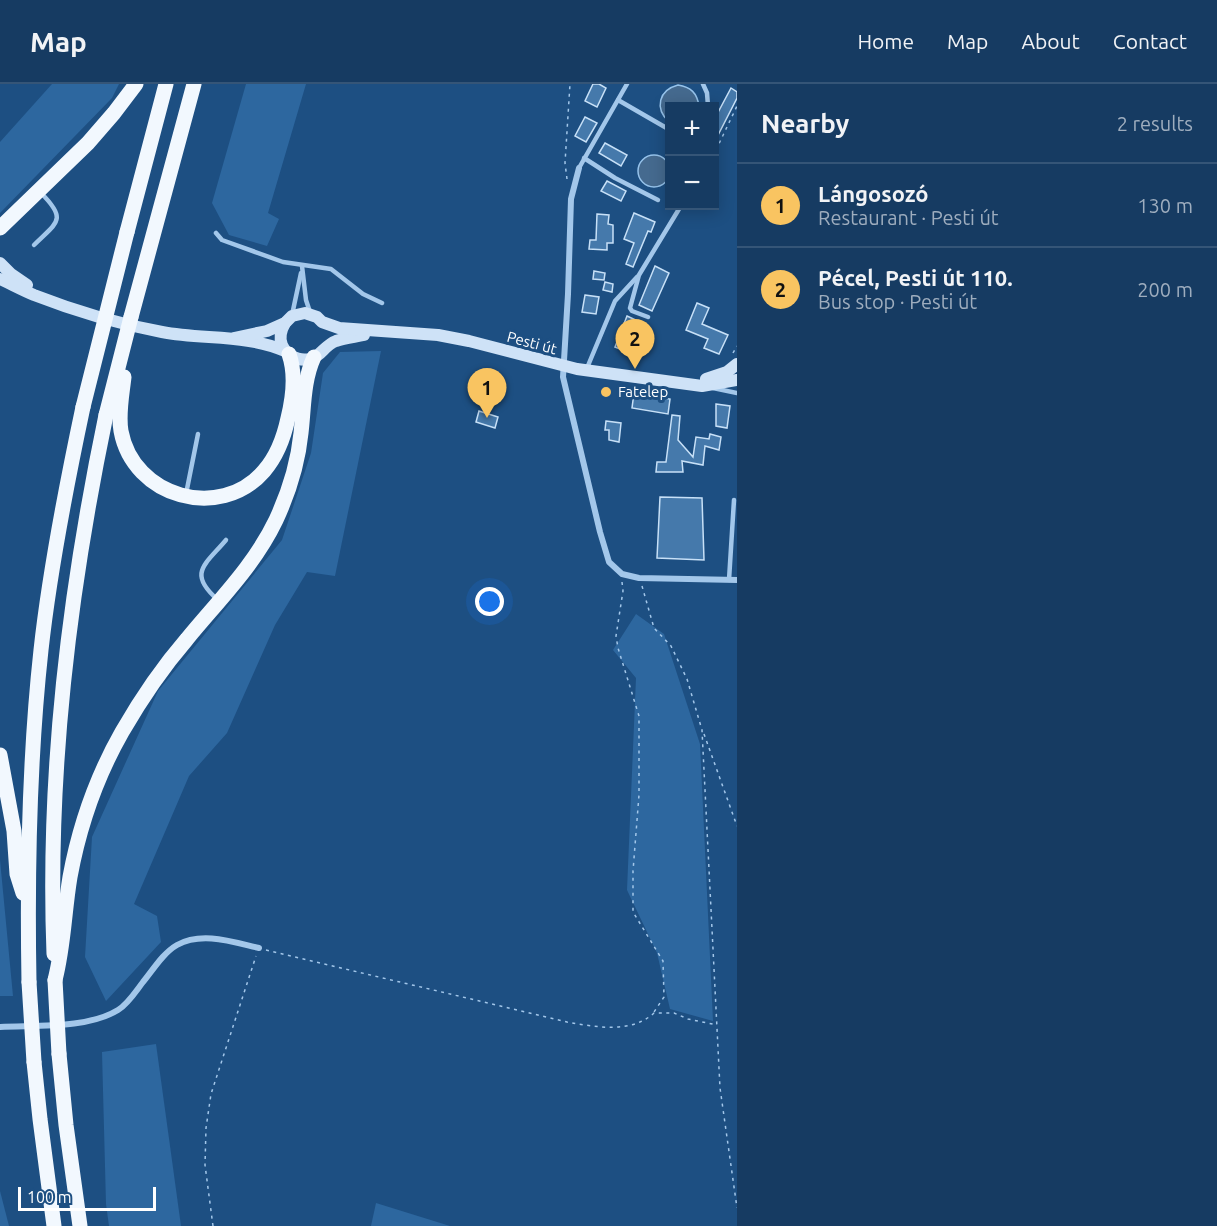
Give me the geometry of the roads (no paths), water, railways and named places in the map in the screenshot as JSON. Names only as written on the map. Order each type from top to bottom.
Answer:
[{"type":"highway","points":[[0,228],[104,127],[136,84]]},
{"type":"highway","points":[[54,1226],[34,1062],[27,905],[30,801],[41,649],[56,544],[83,407],[166,84]]},
{"type":"highway","points":[[80,1226],[66,1125],[55,980],[52,869],[61,691],[80,552],[106,415],[194,84]]},
{"type":"highway","points":[[131,317],[120,418],[123,440],[132,461],[150,480],[186,497],[211,497],[238,489],[254,481],[271,461],[282,440],[290,410],[293,370],[287,353]]},
{"type":"highway","points":[[55,980],[62,954],[70,878],[82,828],[99,781],[121,735],[148,690],[187,638],[220,602],[255,557],[283,504],[299,451],[306,383],[319,353]]},
{"type":"highway","points":[[0,755],[14,831],[17,874],[27,905]]},
{"type":"main road","points":[[0,263],[18,279],[54,301]]},
{"type":"main road","points":[[0,279],[34,295],[87,313],[160,331],[213,338],[234,338],[273,345],[300,360],[319,353],[340,340],[386,332]]},
{"type":"main road","points":[[234,338],[267,331],[300,314],[339,328],[386,332]]},
{"type":"main road","points":[[316,318],[327,335],[319,353]]},
{"type":"main road","points":[[287,353],[280,339],[288,320]]},
{"type":"main road","name":"Pesti út","points":[[386,332],[425,333],[469,341],[562,367],[586,371],[702,386],[737,380]]},
{"type":"main road","name":"Pesti út","points":[[671,381],[710,378],[727,372],[737,364]]},
{"type":"street","points":[[579,168],[571,199],[568,294],[562,367],[609,562],[622,573],[639,578],[737,580]]},
{"type":"street","points":[[0,1026],[85,1022],[103,1017],[120,1009],[164,956],[177,945],[187,941],[215,938],[259,948]]},
{"type":"lane","points":[[579,168],[627,84]]},
{"type":"lane","points":[[703,84],[708,102]]},
{"type":"lane","points":[[618,100],[665,128]]},
{"type":"lane","points":[[584,158],[615,178],[658,200]]},
{"type":"lane","points":[[34,245],[52,226],[57,217],[54,205],[39,192]]},
{"type":"lane","points":[[586,371],[615,301],[639,275],[678,210]]},
{"type":"lane","points":[[216,233],[222,240],[302,268],[331,269],[363,294],[382,303]]},
{"type":"lane","points":[[302,268],[306,300],[316,318]]},
{"type":"lane","points":[[288,320],[302,268]]},
{"type":"lane","points":[[639,275],[630,308],[648,317]]},
{"type":"lane","points":[[702,386],[737,393]]},
{"type":"lane","points":[[186,497],[198,434]]},
{"type":"lane","points":[[729,580],[734,500]]},
{"type":"lane","points":[[220,602],[205,588],[201,576],[204,567],[226,540]]},
{"type":"place","name":"Pécel, Pesti út 110.","points":[[635,369]]},
{"type":"place","name":"Fatelep","points":[[606,392]]},
{"type":"place","name":"Lángosozó","points":[[487,418]]}]
